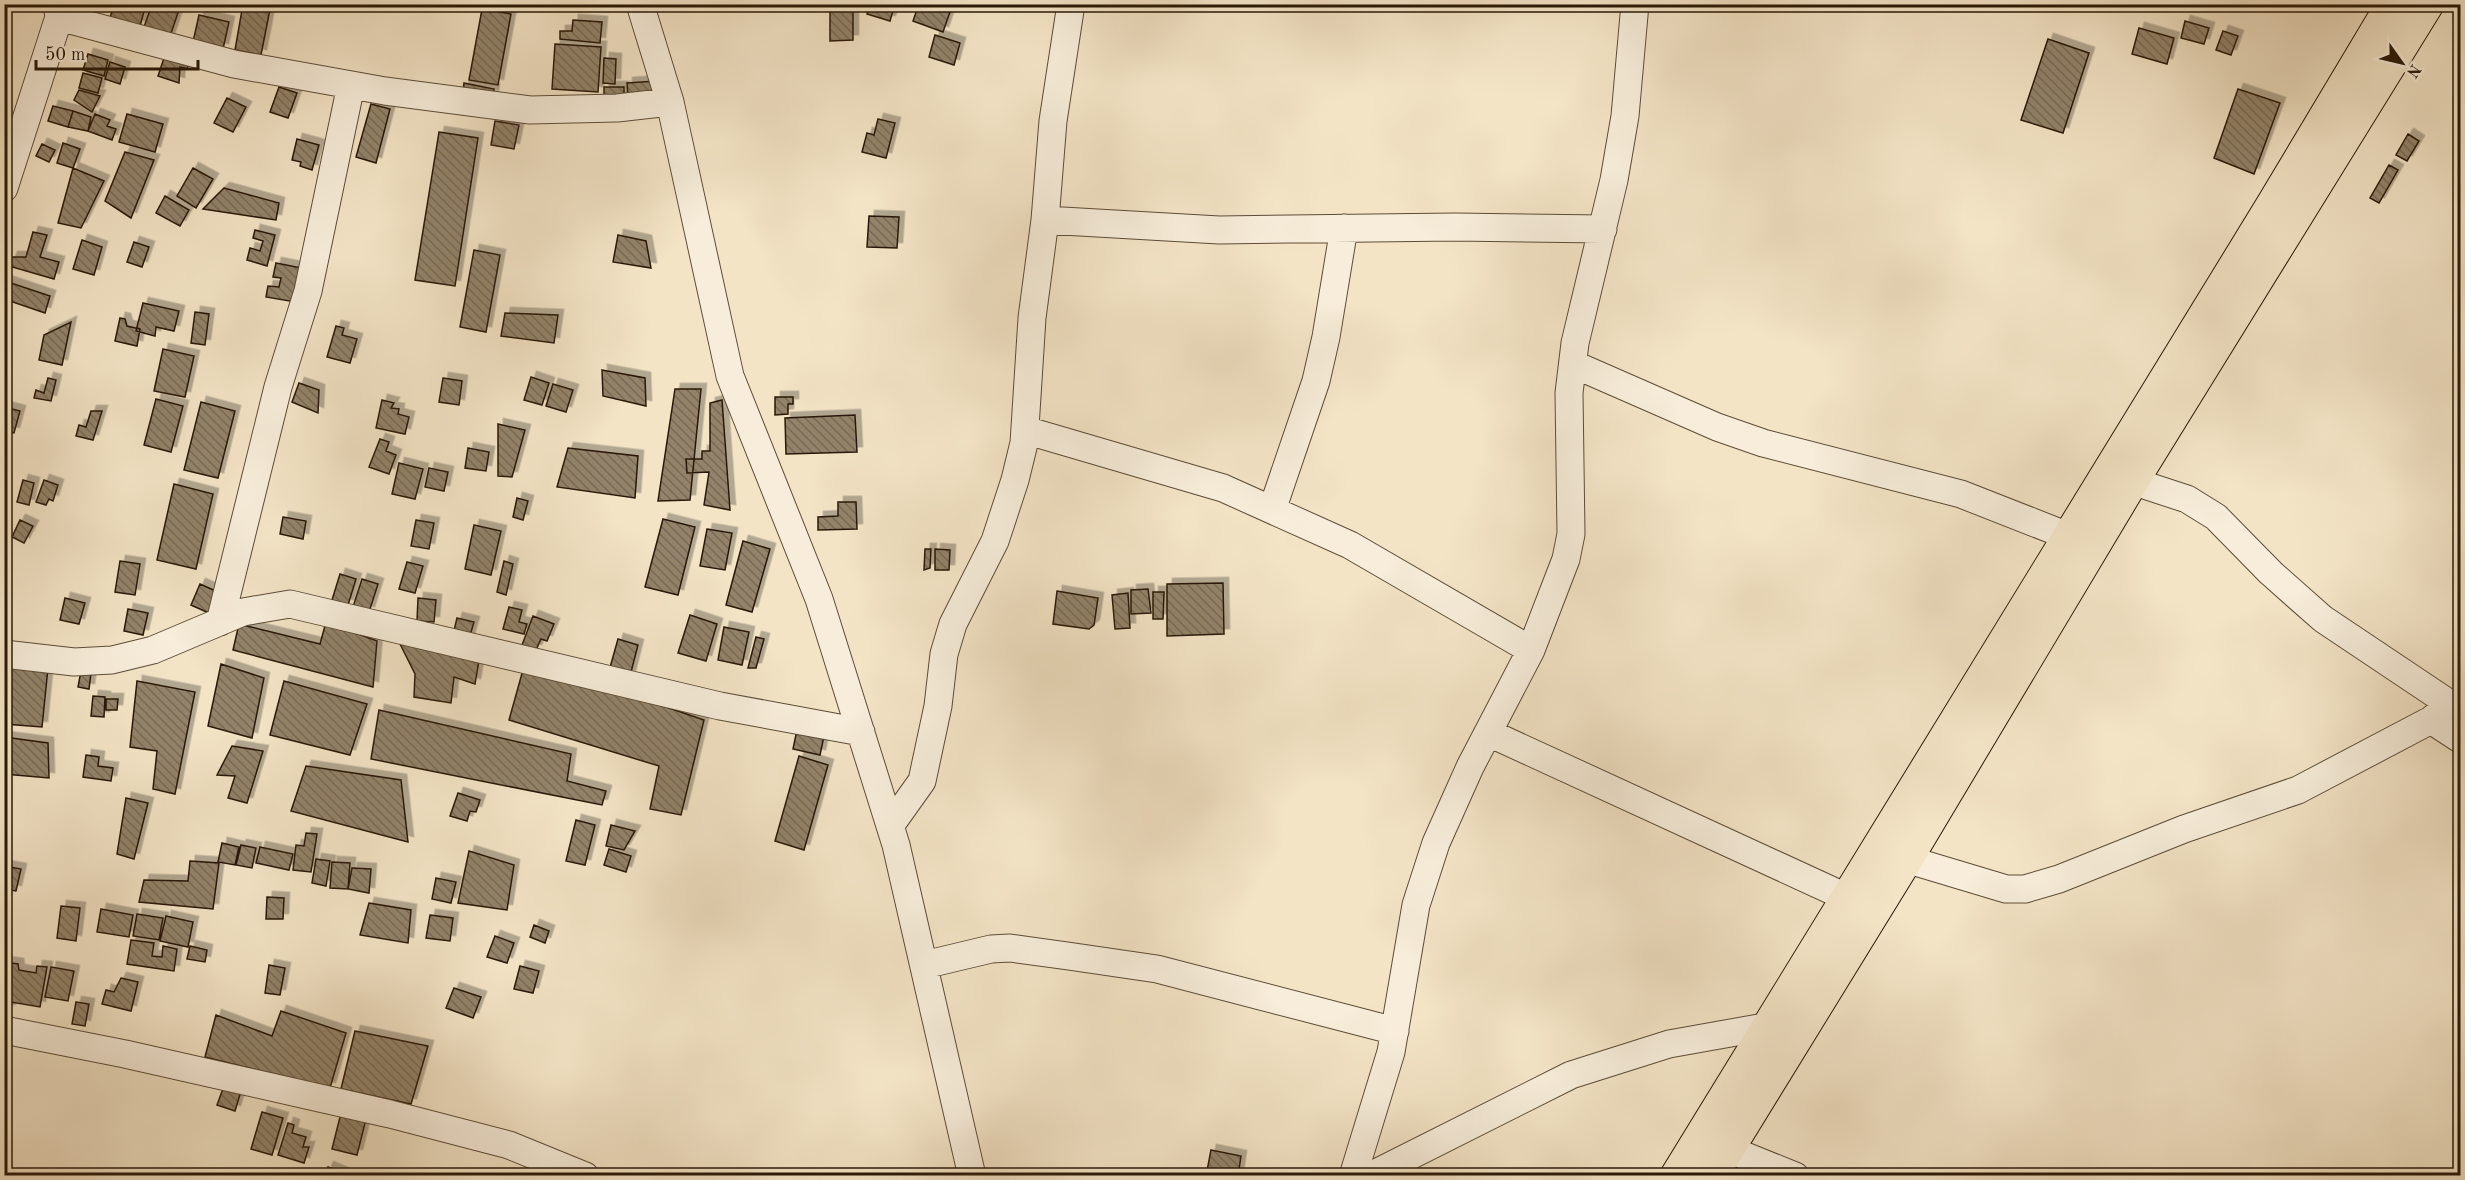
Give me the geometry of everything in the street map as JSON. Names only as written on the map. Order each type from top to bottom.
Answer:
[{"type":"main road","points":[[1677,1176],[2274,203],[2393,4]]},
{"type":"main road","points":[[1720,1162],[1906,859],[2132,481],[2427,4]]},
{"type":"street","points":[[640,4],[670,102],[730,376],[819,599],[890,826],[972,1176]]},
{"type":"street","points":[[890,826],[922,781],[938,706],[944,654],[953,624],[994,541],[1015,480],[1025,430],[1032,318],[1045,220],[1053,122],[1071,4]]},
{"type":"street","points":[[1353,1176],[1395,1031],[1416,905],[1436,843],[1531,650],[1566,559],[1571,534],[1568,466],[1569,393],[1587,290],[1603,229],[1625,116],[1635,4]]},
{"type":"street","points":[[4,188],[58,10],[234,64],[351,85],[530,110],[617,108],[670,102]]},
{"type":"street","points":[[220,622],[278,387],[308,291],[351,85]]},
{"type":"street","points":[[1045,220],[1219,230],[1603,229]]},
{"type":"street","points":[[1272,510],[1316,381],[1344,228]]},
{"type":"street","points":[[1573,364],[1717,427],[1763,443],[1961,494],[2068,536]]},
{"type":"street","points":[[1025,430],[1223,488],[1350,545],[1531,650]]},
{"type":"street","points":[[2132,481],[2187,499],[2216,517],[2271,573],[2323,619],[2447,708],[2460,740]]},
{"type":"street","points":[[4,654],[74,662],[112,660],[153,650],[243,612],[290,604],[358,622],[429,635],[709,704],[861,732]]},
{"type":"street","points":[[1906,859],[2006,889],[2025,889],[2059,879],[2184,829],[2298,790],[2447,708]]},
{"type":"street","points":[[1489,733],[1848,898]]},
{"type":"street","points":[[924,965],[991,949],[1010,948],[1157,969],[1395,1031]]},
{"type":"street","points":[[1370,1176],[1571,1075],[1669,1044],[1770,1026]]},
{"type":"street","points":[[4,1030],[125,1054],[390,1114],[509,1145],[585,1176]]},
{"type":"street","points":[[1720,1162],[1795,1176]]},
{"type":"building","points":[[114,4],[146,4],[140,26],[110,18]]},
{"type":"building","points":[[152,4],[181,4],[169,39],[143,30]]},
{"type":"building","points":[[243,4],[271,4],[261,55],[235,50]]},
{"type":"building","points":[[870,4],[895,4],[890,21],[867,14]]},
{"type":"building","points":[[919,4],[937,4],[951,9],[943,32],[913,21]]},
{"type":"building","points":[[830,7],[853,7],[853,40],[830,41]]},
{"type":"building","points":[[482,9],[511,14],[498,85],[469,80]]},
{"type":"building","points":[[199,15],[229,22],[223,49],[193,42]]},
{"type":"building","points":[[573,20],[602,22],[600,43],[560,39],[560,31],[572,31]]},
{"type":"building","points":[[2185,21],[2209,28],[2204,44],[2181,38]]},
{"type":"building","points":[[2139,28],[2174,38],[2167,64],[2132,54]]},
{"type":"building","points":[[2223,31],[2238,36],[2231,55],[2216,50]]},
{"type":"building","points":[[935,35],[960,43],[954,65],[929,57]]},
{"type":"building","points":[[2048,39],[2089,53],[2063,133],[2021,120]]},
{"type":"building","points":[[555,44],[601,47],[598,92],[552,89]]},
{"type":"building","points":[[88,54],[108,60],[104,76],[83,70]]},
{"type":"building","points":[[165,55],[189,63],[187,69],[180,67],[179,83],[158,76]]},
{"type":"building","points":[[604,58],[616,59],[615,84],[603,83]]},
{"type":"building","points":[[110,62],[125,67],[120,84],[105,79]]},
{"type":"building","points":[[83,73],[102,78],[98,93],[79,88]]},
{"type":"building","points":[[656,81],[657,96],[628,98],[627,83]]},
{"type":"building","points":[[464,83],[494,89],[493,96],[463,91]]},
{"type":"building","points":[[279,87],[297,93],[288,118],[270,112]]},
{"type":"building","points":[[604,87],[624,87],[624,100],[604,100]]},
{"type":"building","points":[[2238,89],[2280,103],[2254,174],[2214,158]]},
{"type":"building","points":[[79,90],[100,96],[92,112],[74,100]]},
{"type":"building","points":[[227,98],[246,107],[233,132],[214,123]]},
{"type":"building","points":[[371,104],[390,109],[376,163],[356,157]]},
{"type":"building","points":[[53,106],[73,111],[68,127],[48,121]]},
{"type":"building","points":[[73,111],[91,117],[88,131],[68,127]]},
{"type":"building","points":[[95,114],[110,120],[107,126],[116,129],[112,140],[88,131]]},
{"type":"building","points":[[127,114],[163,124],[155,152],[119,142]]},
{"type":"building","points":[[878,119],[895,123],[886,158],[862,152],[867,133],[874,135]]},
{"type":"building","points":[[495,121],[519,125],[514,149],[491,145]]},
{"type":"building","points":[[439,132],[478,138],[455,286],[415,280]]},
{"type":"building","points":[[2408,134],[2419,141],[2407,161],[2396,155]]},
{"type":"building","points":[[297,139],[319,145],[312,170],[300,166],[301,162],[292,160]]},
{"type":"building","points":[[63,143],[80,149],[73,168],[57,163]]},
{"type":"building","points":[[42,144],[55,150],[49,162],[36,156]]},
{"type":"building","points":[[125,152],[154,160],[131,218],[105,201]]},
{"type":"building","points":[[2389,165],[2398,170],[2379,203],[2370,198]]},
{"type":"building","points":[[73,168],[104,181],[81,228],[58,223]]},
{"type":"building","points":[[193,168],[213,179],[196,208],[177,196]]},
{"type":"building","points":[[224,188],[279,203],[276,220],[203,209]]},
{"type":"building","points":[[165,196],[189,210],[180,226],[156,213]]},
{"type":"building","points":[[869,216],[899,217],[897,248],[867,247]]},
{"type":"building","points":[[255,230],[275,235],[267,266],[247,260],[250,248],[260,251],[263,241],[253,238]]},
{"type":"building","points":[[33,232],[47,235],[40,257],[59,262],[54,279],[9,266],[12,257],[26,257]]},
{"type":"building","points":[[618,235],[646,241],[651,268],[613,262]]},
{"type":"building","points":[[82,240],[102,247],[94,275],[73,269]]},
{"type":"building","points":[[134,242],[149,247],[142,267],[127,262]]},
{"type":"building","points":[[474,250],[500,255],[486,332],[460,327]]},
{"type":"building","points":[[276,263],[307,269],[301,303],[266,297],[268,286],[279,287],[281,278],[273,277]]},
{"type":"building","points":[[5,281],[50,296],[45,313],[4,299]]},
{"type":"building","points":[[143,303],[179,311],[174,331],[156,327],[155,336],[136,331]]},
{"type":"building","points":[[195,312],[209,314],[205,345],[191,343]]},
{"type":"building","points":[[505,313],[558,315],[554,343],[501,336]]},
{"type":"building","points":[[120,318],[125,319],[127,326],[140,329],[137,346],[115,341]]},
{"type":"building","points":[[71,322],[62,365],[39,360],[44,335]]},
{"type":"building","points":[[336,326],[344,328],[342,335],[357,339],[350,363],[327,357]]},
{"type":"building","points":[[163,349],[194,356],[185,397],[154,391]]},
{"type":"building","points":[[602,370],[645,378],[646,406],[603,396]]},
{"type":"building","points":[[531,377],[549,383],[542,405],[524,400]]},
{"type":"building","points":[[48,378],[56,380],[51,401],[34,398],[36,390],[44,393]]},
{"type":"building","points":[[443,378],[462,381],[459,405],[439,402]]},
{"type":"building","points":[[299,383],[319,390],[318,413],[292,402]]},
{"type":"building","points":[[553,384],[573,390],[566,412],[546,406]]},
{"type":"building","points":[[675,389],[701,389],[690,500],[658,501]]},
{"type":"building","points":[[775,397],[793,397],[793,404],[788,404],[788,414],[775,415]]},
{"type":"building","points":[[156,399],[183,406],[171,452],[144,445]]},
{"type":"building","points":[[382,400],[394,403],[391,408],[399,409],[398,414],[409,417],[405,434],[376,428]]},
{"type":"building","points":[[722,400],[730,510],[704,505],[709,472],[687,473],[686,459],[702,459],[702,451],[710,451],[710,403]]},
{"type":"building","points":[[201,402],[235,411],[218,478],[184,470]]},
{"type":"building","points":[[4,407],[20,411],[14,433],[4,431]]},
{"type":"building","points":[[91,411],[102,411],[93,440],[76,436],[79,425],[86,427]]},
{"type":"building","points":[[855,415],[857,452],[786,454],[785,418]]},
{"type":"building","points":[[498,424],[525,430],[512,477],[498,476]]},
{"type":"building","points":[[380,439],[389,442],[386,451],[396,455],[389,474],[369,467]]},
{"type":"building","points":[[468,448],[489,452],[486,471],[465,468]]},
{"type":"building","points":[[568,448],[638,456],[635,498],[557,487]]},
{"type":"building","points":[[399,463],[423,469],[415,499],[392,494]]},
{"type":"building","points":[[429,468],[448,472],[444,491],[425,487]]},
{"type":"building","points":[[23,480],[34,483],[29,505],[17,502]]},
{"type":"building","points":[[44,480],[58,485],[53,501],[49,499],[46,505],[36,502]]},
{"type":"building","points":[[174,484],[213,494],[196,569],[157,560]]},
{"type":"building","points":[[517,498],[528,501],[523,520],[513,517]]},
{"type":"building","points":[[838,502],[856,502],[857,529],[818,530],[818,517],[838,516]]},
{"type":"building","points":[[283,517],[306,521],[303,539],[280,534]]},
{"type":"building","points":[[663,519],[695,527],[678,595],[645,587]]},
{"type":"building","points":[[20,520],[33,526],[24,543],[12,537]]},
{"type":"building","points":[[416,520],[434,523],[429,549],[411,546]]},
{"type":"building","points":[[474,525],[501,531],[491,575],[465,569]]},
{"type":"building","points":[[707,529],[732,533],[725,570],[700,566]]},
{"type":"building","points":[[743,541],[770,549],[752,612],[726,605]]},
{"type":"building","points":[[925,549],[931,549],[930,568],[924,570]]},
{"type":"building","points":[[935,549],[950,550],[949,570],[935,570]]},
{"type":"building","points":[[120,561],[140,564],[135,595],[115,592]]},
{"type":"building","points":[[504,561],[513,564],[506,595],[497,592]]},
{"type":"building","points":[[407,562],[423,566],[415,593],[399,589]]},
{"type":"building","points":[[340,574],[356,579],[348,605],[332,600]]},
{"type":"building","points":[[362,579],[378,584],[369,612],[353,607]]},
{"type":"building","points":[[1223,583],[1224,634],[1167,636],[1167,584]]},
{"type":"building","points":[[200,584],[220,593],[211,614],[191,605]]},
{"type":"building","points":[[1148,589],[1151,613],[1131,614],[1131,590]]},
{"type":"building","points":[[1057,591],[1098,598],[1094,625],[1089,629],[1053,624]]},
{"type":"building","points":[[1153,592],[1164,592],[1163,619],[1153,619]]},
{"type":"building","points":[[1128,593],[1130,628],[1115,629],[1112,595]]},
{"type":"building","points":[[65,598],[85,603],[79,624],[60,620]]},
{"type":"building","points":[[418,598],[436,600],[434,622],[417,621]]},
{"type":"building","points":[[509,607],[522,610],[519,622],[527,624],[524,634],[503,629]]},
{"type":"building","points":[[128,609],[148,613],[143,635],[124,631]]},
{"type":"building","points":[[690,615],[717,624],[706,661],[678,653]]},
{"type":"building","points":[[533,616],[554,624],[547,641],[541,639],[536,650],[522,645]]},
{"type":"building","points":[[457,618],[474,622],[469,639],[453,635]]},
{"type":"building","points":[[326,622],[377,641],[373,687],[233,650],[239,624],[320,644]]},
{"type":"building","points":[[724,627],[749,632],[742,665],[718,660]]},
{"type":"building","points":[[756,637],[764,639],[756,668],[748,668]]},
{"type":"building","points":[[618,639],[638,645],[630,676],[609,671]]},
{"type":"building","points":[[400,644],[480,655],[475,684],[454,677],[451,703],[414,697],[415,674]]},
{"type":"building","points":[[526,659],[704,720],[681,815],[650,809],[659,766],[509,720]]},
{"type":"building","points":[[4,662],[48,668],[42,727],[4,724]]},
{"type":"building","points":[[221,664],[264,678],[252,738],[208,726]]},
{"type":"building","points":[[81,671],[91,673],[89,689],[78,687]]},
{"type":"building","points":[[137,681],[195,692],[175,794],[153,789],[157,751],[130,747]]},
{"type":"building","points":[[284,681],[367,704],[350,755],[270,735]]},
{"type":"building","points":[[93,696],[105,697],[104,717],[91,716]]},
{"type":"building","points":[[106,699],[118,699],[117,710],[106,710]]},
{"type":"building","points":[[379,710],[571,754],[567,781],[606,791],[602,805],[371,759]]},
{"type":"building","points":[[797,730],[824,736],[820,755],[793,749]]},
{"type":"building","points":[[4,737],[48,743],[49,778],[4,774]]},
{"type":"building","points":[[232,746],[263,751],[247,803],[228,798],[235,776],[217,775]]},
{"type":"building","points":[[86,755],[99,757],[98,766],[113,768],[111,781],[83,777]]},
{"type":"building","points":[[799,756],[828,765],[804,850],[775,841]]},
{"type":"building","points":[[306,766],[401,780],[408,842],[291,811]]},
{"type":"building","points":[[458,793],[480,800],[476,812],[470,811],[467,821],[450,816]]},
{"type":"building","points":[[126,798],[148,803],[134,859],[117,854]]},
{"type":"building","points":[[576,820],[595,825],[585,865],[566,861]]},
{"type":"building","points":[[611,825],[635,831],[624,850],[606,846]]},
{"type":"building","points":[[306,833],[317,834],[311,872],[293,870],[296,845],[304,846]]},
{"type":"building","points":[[222,843],[239,847],[235,865],[218,862]]},
{"type":"building","points":[[241,845],[256,848],[252,868],[236,865]]},
{"type":"building","points":[[260,847],[293,854],[289,870],[256,863]]},
{"type":"building","points":[[609,849],[631,856],[626,872],[604,865]]},
{"type":"building","points":[[469,851],[514,865],[507,910],[458,903]]},
{"type":"building","points":[[316,859],[330,861],[326,886],[312,883]]},
{"type":"building","points":[[190,861],[219,863],[213,909],[139,902],[144,880],[188,881]]},
{"type":"building","points":[[332,862],[350,863],[348,889],[330,888]]},
{"type":"building","points":[[4,866],[21,869],[16,891],[4,889]]},
{"type":"building","points":[[352,868],[371,869],[369,893],[348,889]]},
{"type":"building","points":[[436,878],[456,882],[451,903],[432,899]]},
{"type":"building","points":[[267,897],[284,898],[283,919],[266,919]]},
{"type":"building","points":[[369,903],[411,910],[408,943],[360,935]]},
{"type":"building","points":[[61,906],[80,908],[76,941],[57,938]]},
{"type":"building","points":[[101,909],[133,915],[129,937],[97,932]]},
{"type":"building","points":[[137,914],[163,918],[159,940],[133,936]]},
{"type":"building","points":[[430,915],[453,918],[450,941],[426,938]]},
{"type":"building","points":[[166,916],[193,922],[188,947],[160,941]]},
{"type":"building","points":[[534,925],[549,931],[545,943],[530,937]]},
{"type":"building","points":[[495,936],[514,943],[507,963],[487,957]]},
{"type":"building","points":[[131,940],[154,943],[152,956],[162,957],[163,946],[177,949],[174,971],[127,964]]},
{"type":"building","points":[[190,946],[207,950],[205,962],[187,959]]},
{"type":"building","points":[[4,962],[18,964],[19,970],[36,973],[37,966],[47,967],[40,1007],[11,1002],[10,1010],[4,1009]]},
{"type":"building","points":[[269,965],[285,968],[280,995],[265,993]]},
{"type":"building","points":[[520,966],[539,971],[533,993],[514,989]]},
{"type":"building","points":[[51,967],[74,971],[68,1001],[45,997]]},
{"type":"building","points":[[121,978],[138,982],[131,1011],[102,1004],[106,990],[114,992]]},
{"type":"building","points":[[454,988],[481,997],[473,1018],[446,1008]]},
{"type":"building","points":[[76,1002],[89,1004],[85,1026],[72,1024]]},
{"type":"building","points":[[281,1011],[346,1033],[330,1088],[205,1057],[216,1015],[272,1036]]},
{"type":"building","points":[[355,1031],[428,1046],[411,1104],[341,1089]]},
{"type":"building","points":[[224,1086],[241,1091],[235,1111],[217,1105]]},
{"type":"building","points":[[342,1109],[367,1115],[357,1155],[332,1149]]},
{"type":"building","points":[[262,1112],[283,1118],[272,1155],[251,1149]]},
{"type":"building","points":[[288,1123],[294,1125],[292,1133],[306,1137],[303,1147],[309,1147],[304,1163],[278,1155]]},
{"type":"building","points":[[1211,1150],[1241,1156],[1238,1176],[1206,1176]]},
{"type":"building","points":[[328,1167],[349,1176],[325,1176]]}]
